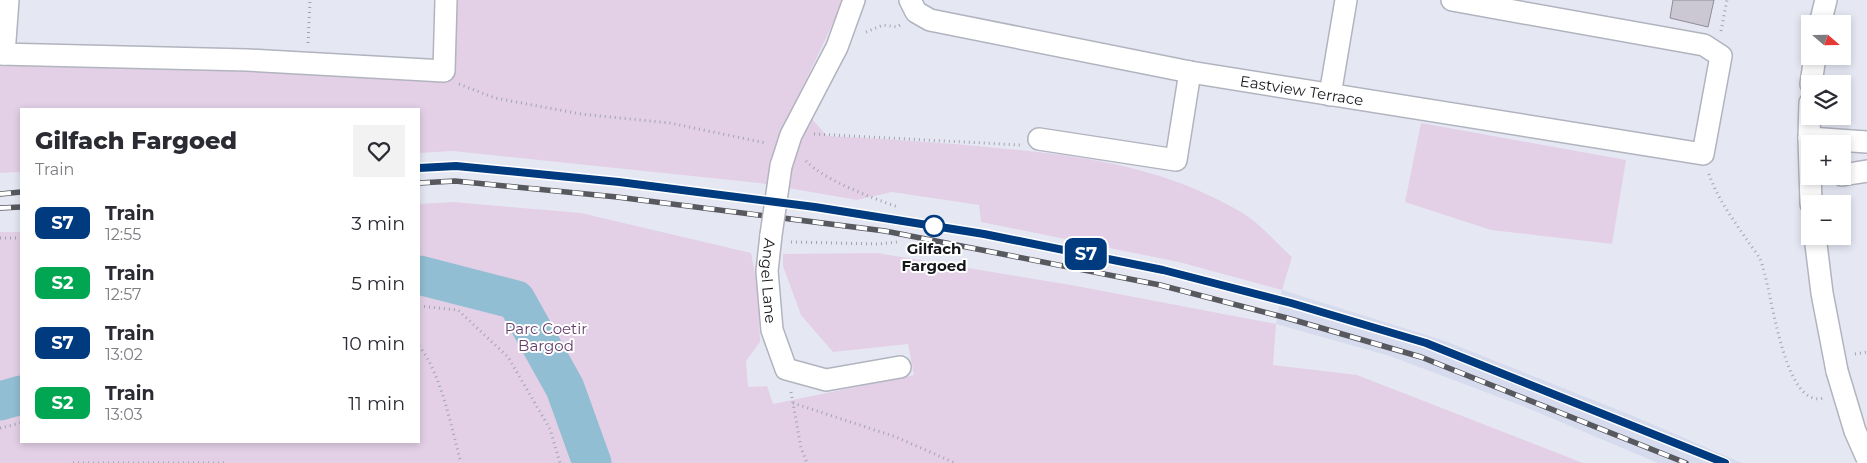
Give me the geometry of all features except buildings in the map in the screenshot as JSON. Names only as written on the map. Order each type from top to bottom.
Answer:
[{"type":"street","points":[[8,0],[2,54],[308,64],[444,71],[446,0]]},
{"type":"street","name":"Angel Lane","points":[[786,369],[772,330],[768,272],[783,157],[805,106],[837,47],[854,0]]},
{"type":"street","name":"Eastview Terrace","points":[[910,0],[916,12],[930,20],[1190,72],[1703,154]]},
{"type":"street","points":[[1330,95],[1346,0]]},
{"type":"street","points":[[1452,0],[1704,45],[1721,56],[1703,154]]},
{"type":"street","points":[[1822,15],[1826,0]]},
{"type":"street","points":[[1039,139],[1176,160],[1190,72]]},
{"type":"street","points":[[1851,141],[1867,142]]},
{"type":"street","points":[[1851,173],[1867,172]]},
{"type":"street","points":[[1816,245],[1822,293],[1837,371],[1855,432],[1867,458]]},
{"type":"street","points":[[786,369],[826,380],[900,367]]},
{"type":"path","points":[[308,64],[310,0]]},
{"type":"path","points":[[1721,36],[1727,0]]},
{"type":"path","points":[[470,89],[495,98],[581,114],[670,123],[760,141],[783,157],[804,159],[814,170],[870,197],[898,207]]},
{"type":"path","points":[[828,134],[1029,145],[1039,139]]},
{"type":"path","points":[[1703,154],[1713,185],[1725,207],[1760,259],[1785,356],[1795,383],[1804,394],[1818,399],[1826,397]]},
{"type":"path","points":[[0,238],[20,238]]},
{"type":"path","points":[[771,238],[878,244],[897,242]]},
{"type":"path","points":[[420,306],[458,310],[508,357],[550,428],[560,463]]},
{"type":"path","points":[[420,347],[427,356],[446,407],[461,463]]},
{"type":"path","points":[[1852,354],[1867,352]]},
{"type":"path","points":[[786,369],[801,448],[807,463]]},
{"type":"path","points":[[793,404],[896,437],[956,463]]},
{"type":"path","points":[[0,428],[20,423]]},
{"type":"path","points":[[73,463],[224,463]]},
{"type":"shaded area","points":[[1282,290],[1445,341],[1631,415],[1742,463],[1658,463],[1525,407],[1390,356],[1276,324]]},
{"type":"green space","points":[[454,0],[844,0],[796,101],[827,136],[934,142],[1030,151],[1123,166],[1183,184],[1241,212],[1261,227],[1292,257],[1282,290],[1179,262],[981,222],[979,205],[892,192],[857,200],[759,183],[453,151],[420,153],[420,108],[20,108],[20,172],[0,173],[0,61],[444,80],[455,71]]},
{"type":"green space","points":[[1421,123],[1626,160],[1612,244],[1491,230],[1405,202]]},
{"type":"green space","name":"Parc Coetir Bargod","points":[[453,202],[581,213],[751,253],[758,289],[760,342],[746,361],[748,387],[767,386],[773,404],[914,375],[908,344],[833,352],[801,315],[783,266],[783,254],[877,253],[1071,285],[1276,324],[1273,365],[1357,375],[1583,463],[0,463],[0,232],[20,232],[20,443],[420,443],[420,204]]},
{"type":"waterway","points":[[420,275],[516,300],[565,388],[592,463]]},
{"type":"waterway","points":[[0,401],[20,395]]},
{"type":"railway","points":[[420,168],[456,166],[619,182],[780,202],[933,225],[1163,270],[1291,303],[1426,343],[1725,463]]},
{"type":"railway","points":[[420,183],[455,181],[617,197],[885,231],[1160,285],[1287,318],[1421,357],[1686,463]]},
{"type":"railway","points":[[0,194],[20,192]]},
{"type":"railway","points":[[0,208],[20,207]]},
{"type":"train","name":"S7","points":[[420,168],[456,166],[619,182],[815,207],[984,234],[1163,270],[1291,303],[1426,343],[1725,463]]},
{"type":"place","name":"Gilfach Fargoed","points":[[934,226]]}]
